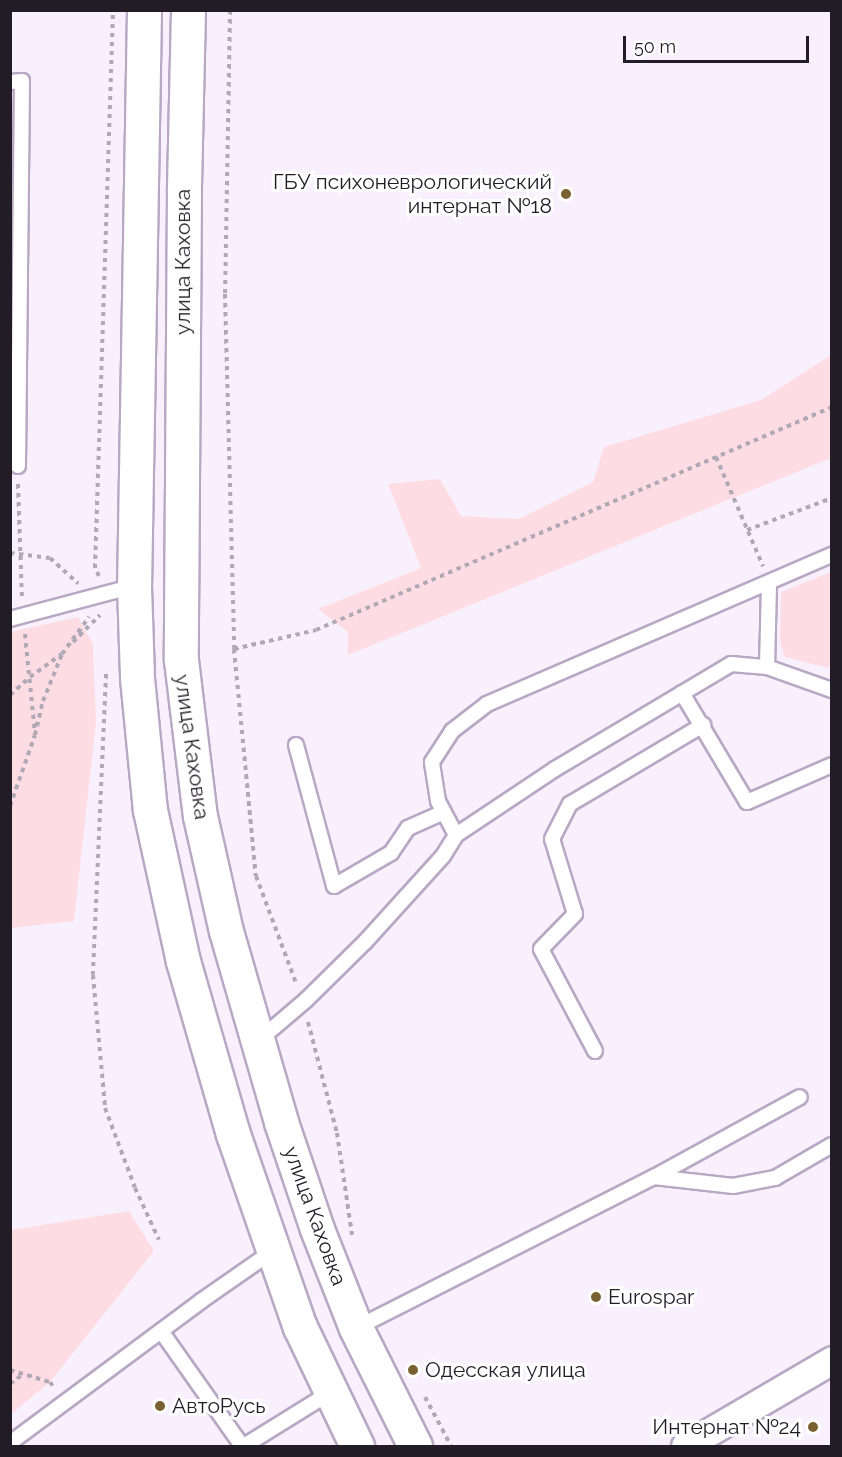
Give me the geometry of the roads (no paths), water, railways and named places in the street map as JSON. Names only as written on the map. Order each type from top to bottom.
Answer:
[{"type":"main road","name":"улица Каховка","points":[[144,10],[121,589],[137,678],[152,822],[183,961],[233,1134],[300,1327],[357,1446]]},
{"type":"main road","name":"улица Каховка","points":[[188,10],[183,205],[181,660],[200,816],[226,931],[317,1229],[356,1328],[415,1446]]},
{"type":"street","points":[[685,1446],[831,1360]]},
{"type":"lane","points":[[10,82],[22,81],[18,466]]},
{"type":"lane","points":[[456,835],[438,801],[432,762],[452,731],[487,704],[831,555]]},
{"type":"lane","points":[[767,667],[769,583]]},
{"type":"lane","points":[[17,617],[121,589]]},
{"type":"lane","points":[[258,1041],[306,1000],[365,942],[443,856],[456,835],[555,769],[731,664],[767,667],[831,690]]},
{"type":"lane","points":[[682,693],[747,802],[831,765]]},
{"type":"lane","points":[[595,1051],[541,950],[575,914],[552,839],[570,804],[703,725]]},
{"type":"lane","points":[[296,745],[334,886],[391,853],[408,828],[444,812]]},
{"type":"lane","points":[[356,1328],[654,1177],[800,1097]]},
{"type":"lane","points":[[654,1177],[733,1186],[774,1178],[831,1145]]},
{"type":"lane","points":[[10,1443],[273,1251]]},
{"type":"lane","points":[[161,1331],[243,1446],[331,1392]]},
{"type":"place","name":"ГБУ психоневрологический интернат №18","points":[[566,194]]},
{"type":"place","name":"Eurospar","points":[[596,1297]]},
{"type":"place","name":"Одесская улица","points":[[413,1370]]},
{"type":"place","name":"АвтоРусь","points":[[160,1406]]},
{"type":"place","name":"Интернат №24","points":[[813,1427]]}]
